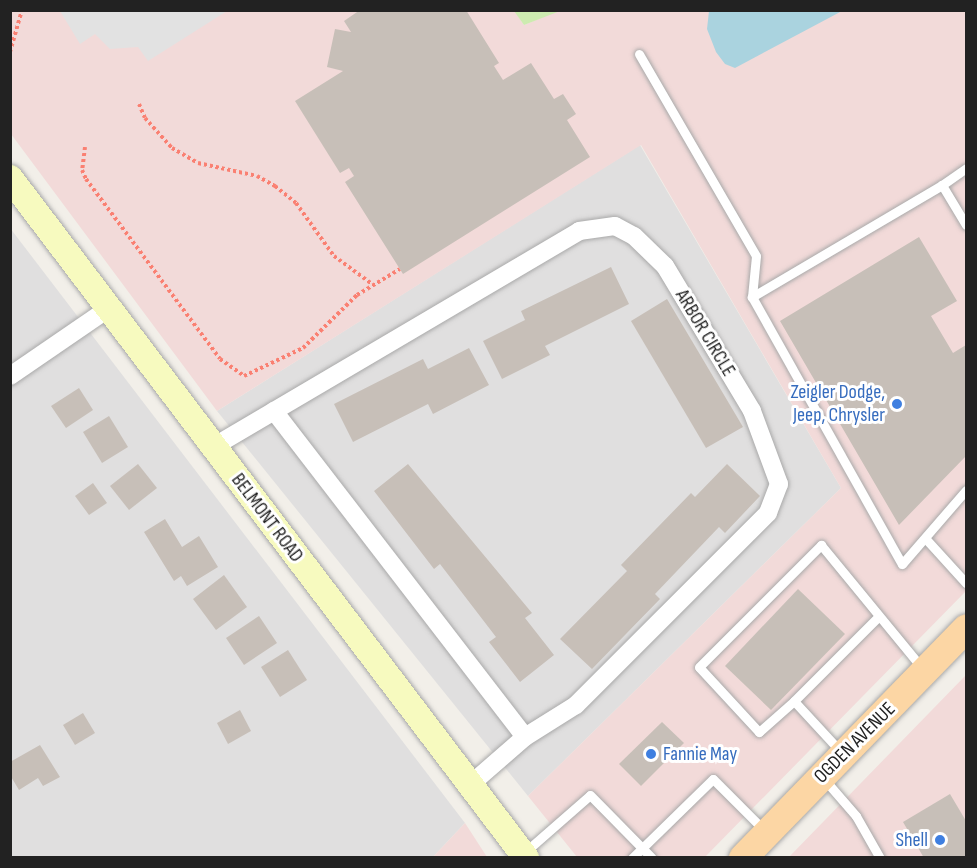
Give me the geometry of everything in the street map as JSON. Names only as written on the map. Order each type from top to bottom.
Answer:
[{"type":"main road","name":"BELMONT ROAD","points":[[10,178],[525,855]]},
{"type":"main road","name":"OGDEN AVENUE","points":[[744,857],[966,629]]},
{"type":"street","name":"ARBOR CIRCLE","points":[[213,447],[579,231],[615,226],[634,236],[665,266],[752,411],[779,484],[768,513],[576,705],[525,737],[471,784]]},
{"type":"street","points":[[10,376],[108,309]]},
{"type":"street","points":[[274,411],[525,737]]},
{"type":"lane","points":[[639,54],[756,256],[752,297],[902,564],[966,490]]},
{"type":"lane","points":[[752,297],[942,185],[966,168]]},
{"type":"lane","points":[[942,185],[966,225]]},
{"type":"lane","points":[[925,538],[966,583]]},
{"type":"lane","points":[[877,618],[794,701],[759,732],[699,667],[820,545],[877,618],[925,671]]},
{"type":"lane","points":[[794,701],[844,755]]},
{"type":"lane","points":[[822,777],[856,816],[880,858]]},
{"type":"lane","points":[[632,858],[713,779],[767,833]]},
{"type":"lane","points":[[525,855],[590,795],[652,858]]},
{"type":"path","points":[[10,52],[22,10]]},
{"type":"path","points":[[139,104],[145,118],[172,148],[198,163],[257,176],[275,186],[296,203],[334,256],[372,284]]},
{"type":"path","points":[[85,147],[82,170],[86,179],[231,370],[244,375],[276,364],[311,341],[372,284],[400,269]]},
{"type":"shaded area","points":[[514,10],[524,25],[560,10],[966,11],[966,591],[705,857],[577,857],[528,796],[841,488],[641,145],[217,411],[11,134],[10,11]]},
{"type":"shaded area","points":[[60,11],[227,11],[148,61],[138,47],[110,49],[95,34],[80,44]]},
{"type":"shaded area","points":[[640,145],[841,488],[528,796],[217,411]]},
{"type":"shaded area","points":[[10,228],[465,823],[433,857],[11,857]]},
{"type":"shaded area","points":[[966,675],[966,857],[789,857]]},
{"type":"shaded area","points":[[465,823],[487,857],[433,857]]},
{"type":"green space","points":[[514,11],[560,11],[524,25]]},
{"type":"water","points":[[709,10],[842,11],[735,68],[725,64],[716,52],[707,29]]},
{"type":"building","points":[[360,10],[466,10],[499,63],[494,66],[503,80],[531,63],[554,99],[563,94],[576,114],[567,120],[590,157],[403,274],[345,182],[354,176],[349,168],[340,173],[295,101],[343,71],[327,67],[335,29],[351,32],[344,21]]},
{"type":"building","name":"Zeigler Dodge, Jeep, Chrysler","points":[[919,237],[957,301],[931,316],[953,353],[966,345],[966,456],[899,525],[780,321]]},
{"type":"building","points":[[611,267],[629,304],[545,346],[550,355],[502,379],[483,341],[525,320],[521,311]]},
{"type":"building","points":[[667,299],[743,427],[706,448],[631,321]]},
{"type":"building","points":[[469,348],[489,385],[433,414],[428,404],[353,442],[334,404],[423,359],[428,369]]},
{"type":"building","points":[[79,388],[93,410],[66,428],[51,406]]},
{"type":"building","points":[[109,416],[128,447],[102,463],[83,432]]},
{"type":"building","points":[[138,464],[157,488],[129,510],[110,486]]},
{"type":"building","points":[[408,464],[532,613],[525,618],[554,655],[520,682],[489,642],[496,637],[440,564],[434,569],[374,491]]},
{"type":"building","points":[[727,464],[760,496],[725,533],[719,527],[655,594],[660,599],[592,669],[560,639],[627,571],[621,565],[691,493],[695,497]]},
{"type":"building","points":[[93,483],[107,503],[89,515],[75,496]]},
{"type":"building","points":[[165,519],[182,547],[199,536],[218,567],[187,586],[181,576],[174,581],[144,532]]},
{"type":"building","points":[[224,575],[247,607],[216,630],[193,599]]},
{"type":"building","points":[[798,589],[845,634],[771,710],[725,666]]},
{"type":"building","points":[[259,616],[277,643],[244,665],[226,638]]},
{"type":"building","points":[[288,650],[307,680],[280,697],[261,667]]},
{"type":"building","points":[[240,710],[251,731],[228,744],[217,723]]},
{"type":"building","points":[[83,713],[95,733],[75,745],[63,725]]},
{"type":"building","name":"Fannie May","points":[[662,722],[684,743],[641,786],[619,764]]},
{"type":"building","points":[[40,745],[60,777],[43,786],[38,778],[19,790],[10,775],[10,762]]},
{"type":"building","name":"Shell","points":[[950,794],[966,821],[966,858],[924,858],[903,822]]},
{"type":"place","name":"Zeigler Dodge, Jeep, Chrysler","points":[[897,404]]},
{"type":"place","name":"Fannie May","points":[[651,754]]},
{"type":"place","name":"Shell","points":[[940,840]]}]
